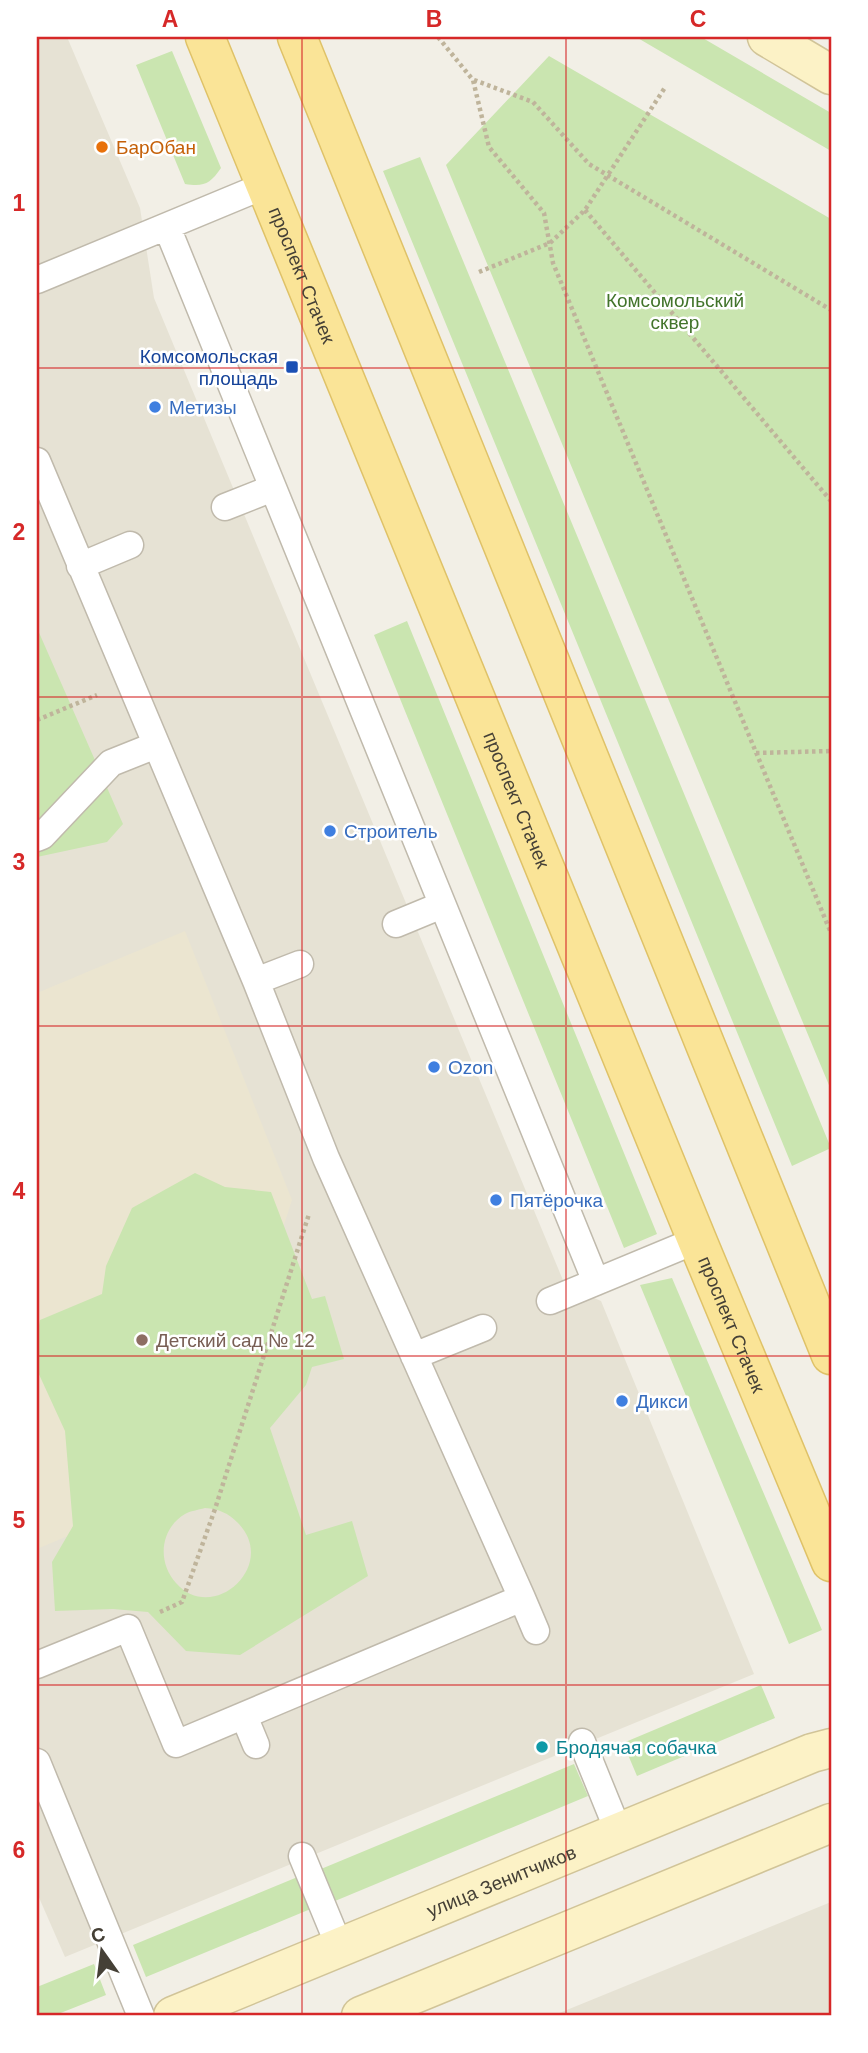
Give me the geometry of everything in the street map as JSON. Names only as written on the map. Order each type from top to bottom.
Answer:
[{"type":"main road","name":"проспект Стачек","points":[[205,37],[831,1562]]},
{"type":"main road","points":[[297,37],[831,1355]]},
{"type":"main road","points":[[767,37],[831,75]]},
{"type":"main road","name":"улица Зенитчиков","points":[[173,2016],[812,1753],[831,1748]]},
{"type":"main road","points":[[361,2016],[831,1823]]},
{"type":"lane","points":[[37,280],[266,186]]},
{"type":"lane","points":[[167,227],[596,1282]]},
{"type":"lane","points":[[37,461],[256,981],[326,1158],[536,1631]]},
{"type":"lane","points":[[225,507],[273,488]]},
{"type":"lane","points":[[80,566],[130,545]]},
{"type":"lane","points":[[37,838],[42,836],[111,763],[156,745]]},
{"type":"lane","points":[[396,924],[443,905]]},
{"type":"lane","points":[[256,981],[300,964]]},
{"type":"lane","points":[[550,1301],[697,1240]]},
{"type":"lane","points":[[414,1356],[483,1328]]},
{"type":"lane","points":[[37,1665],[128,1628],[176,1744],[522,1598]]},
{"type":"lane","points":[[244,1716],[256,1745]]},
{"type":"lane","points":[[582,1742],[619,1833]]},
{"type":"lane","points":[[37,1762],[141,2016]]},
{"type":"lane","points":[[302,1856],[340,1948]]},
{"type":"path","points":[[438,37],[473,80],[489,147],[544,213],[553,263],[831,933]]},
{"type":"path","points":[[473,80],[533,102],[589,164],[606,176],[831,310]]},
{"type":"path","points":[[479,272],[550,243],[585,210],[666,86]]},
{"type":"path","points":[[585,210],[831,501]]},
{"type":"path","points":[[37,720],[129,681]]},
{"type":"path","points":[[756,753],[831,751]]},
{"type":"path","points":[[128,1628],[182,1602],[215,1509],[326,1158]]},
{"type":"shaded area","points":[[37,37],[67,37],[140,208],[154,298],[565,1285],[601,1301],[754,1674],[65,1957],[37,1893]]},
{"type":"shaded area","name":"Детский сад № 12","points":[[185,931],[292,1200],[202,1479],[37,1549],[37,993]]},
{"type":"shaded area","points":[[831,1902],[831,2016],[552,2016]]},
{"type":"green space","points":[[636,37],[701,37],[831,113],[831,151]]},
{"type":"green space","points":[[172,51],[221,168],[210,181],[202,184],[185,184],[136,65]]},
{"type":"green space","name":"Комсомольский сквер","points":[[549,56],[831,219],[831,1090],[446,165]]},
{"type":"green space","points":[[420,157],[831,1148],[792,1166],[383,171]]},
{"type":"green space","points":[[407,621],[657,1234],[624,1248],[374,635]]},
{"type":"green space","points":[[37,628],[123,824],[107,842],[37,857]]},
{"type":"green space","points":[[195,1173],[225,1187],[271,1192],[312,1299],[325,1296],[344,1359],[312,1367],[306,1385],[270,1428],[306,1535],[352,1521],[368,1576],[240,1655],[186,1651],[148,1612],[113,1609],[55,1611],[52,1562],[73,1526],[65,1431],[37,1370],[40,1320],[102,1294],[106,1266],[132,1208]],"holes":[[[210,1509],[223,1512],[238,1523],[249,1539],[251,1556],[246,1572],[236,1584],[223,1594],[207,1597],[191,1594],[176,1583],[166,1565],[164,1546],[170,1528],[177,1520],[189,1512]]]},
{"type":"green space","points":[[672,1278],[822,1630],[789,1644],[640,1285]]},
{"type":"green space","points":[[761,1685],[775,1718],[637,1776],[623,1743]]},
{"type":"green space","points":[[574,1764],[588,1796],[335,1901],[321,1869]]},
{"type":"green space","points":[[300,1876],[313,1908],[146,1977],[133,1945]]},
{"type":"green space","points":[[94,1964],[106,1995],[53,2016],[37,2016],[37,1987]]},
{"type":"place","name":"БарОбан","points":[[102,147]]},
{"type":"place","name":"Комсомольская площадь","points":[[292,367]]},
{"type":"place","name":"Метизы","points":[[155,407]]},
{"type":"place","name":"Строитель","points":[[330,831]]},
{"type":"place","name":"Ozon","points":[[434,1067]]},
{"type":"place","name":"Пятёрочка","points":[[496,1200]]},
{"type":"place","name":"Детский сад № 12","points":[[142,1340]]},
{"type":"place","name":"Дикси","points":[[622,1401]]},
{"type":"place","name":"Бродячая собачка","points":[[542,1747]]}]
